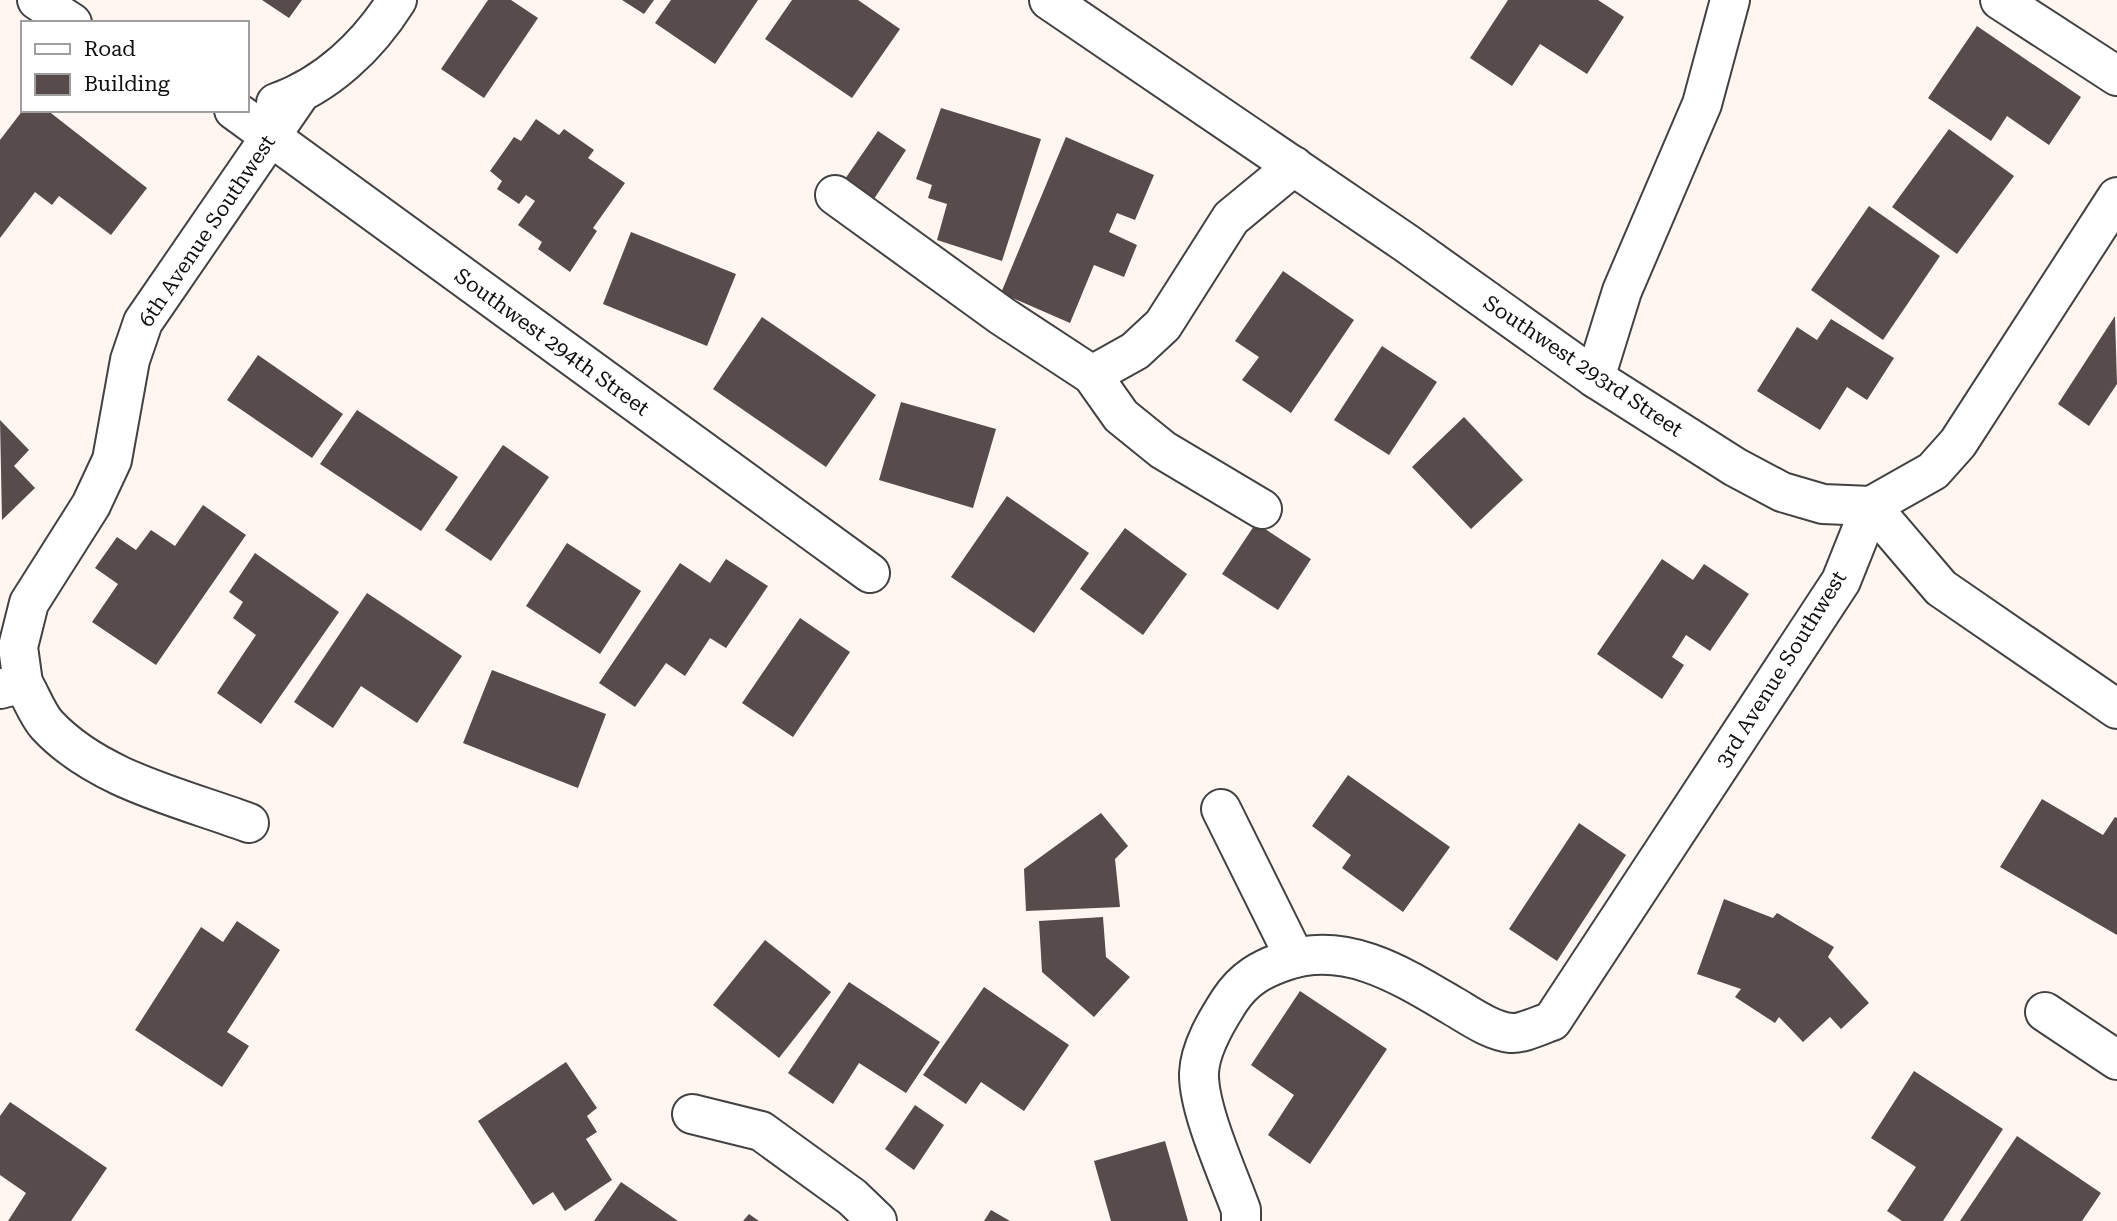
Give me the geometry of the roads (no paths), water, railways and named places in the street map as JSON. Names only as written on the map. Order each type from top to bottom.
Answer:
[{"type":"street","points":[[37,0],[69,21]]},
{"type":"street","name":"6th Avenue Southwest","points":[[12,686],[29,603],[91,505],[112,460],[130,360],[143,322],[299,95],[358,50],[397,0]]},
{"type":"street","name":"Southwest 293rd Street","points":[[1049,0],[1294,166],[1595,378],[1735,467],[1782,492],[1823,504],[1871,506]]},
{"type":"street","points":[[1595,378],[1622,291],[1655,220],[1702,104],[1730,0]]},
{"type":"street","points":[[2000,0],[2117,76]]},
{"type":"street","name":"6th Avenue Southwest","points":[[248,105],[273,104],[299,95]]},
{"type":"street","name":"Southwest 294th Street","points":[[237,112],[870,573]]},
{"type":"street","points":[[1091,375],[1135,351],[1163,326],[1231,218],[1294,166]]},
{"type":"street","points":[[835,195],[1002,316],[1091,375],[1121,416],[1163,450],[1262,509]]},
{"type":"street","points":[[2117,197],[1958,443],[1933,471],[1871,506],[1941,588],[2117,709]]},
{"type":"street","name":"3rd Avenue Southwest","points":[[1295,958],[1325,955],[1361,959],[1404,976],[1475,1020],[1512,1033],[1552,1021],[1841,581],[1871,506]]},
{"type":"street","points":[[12,686],[45,723],[77,752],[127,778],[250,824]]},
{"type":"street","points":[[1221,809],[1295,958],[1267,967],[1241,983],[1214,1026],[1199,1072],[1203,1102],[1241,1210],[1241,1221]]},
{"type":"street","points":[[2045,1012],[2117,1060]]},
{"type":"street","points":[[692,1114],[761,1131],[852,1197],[877,1221]]}]
